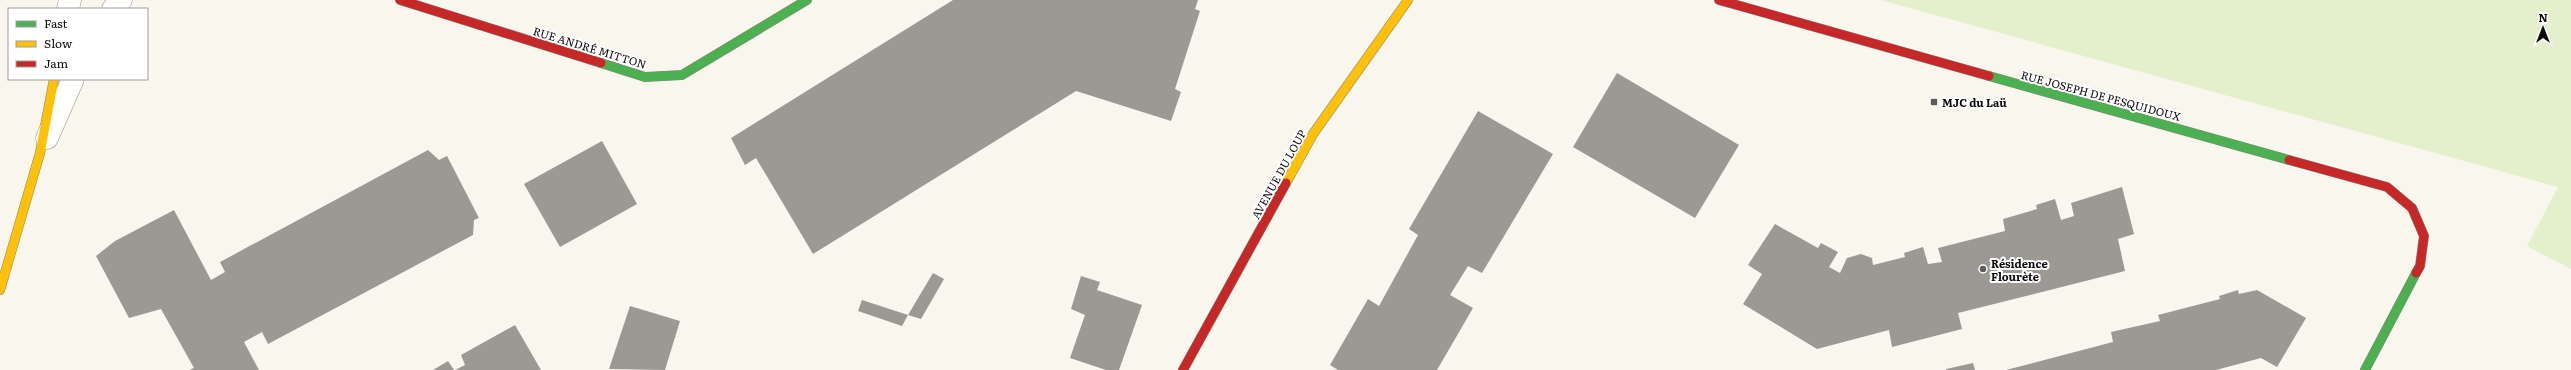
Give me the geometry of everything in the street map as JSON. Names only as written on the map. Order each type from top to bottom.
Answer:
[{"type":"street","points":[[114,8],[121,0]]},
{"type":"street","name":"RUE ANDRÉ MITTON","points":[[400,0],[645,77],[682,75],[807,0]]},
{"type":"street","name":"AVENUE DU LOUP","points":[[1184,370],[1313,134],[1408,0]]},
{"type":"street","name":"RUE JOSEPH DE PESQUIDOUX","points":[[1719,0],[2387,187],[2412,208],[2424,236],[2420,266],[2365,370]]},
{"type":"street","points":[[0,290],[40,153],[54,80]]},
{"type":"street","points":[[40,153],[74,80]]},
{"type":"green space","points":[[1881,0],[2571,0],[2571,269],[2527,246],[2558,187]]},
{"type":"building","points":[[953,0],[1198,0],[1195,9],[1200,11],[1175,89],[1181,92],[1171,121],[1076,91],[813,254],[756,158],[745,165],[731,138]]},
{"type":"building","points":[[1617,73],[1739,145],[1695,218],[1573,147]]},
{"type":"building","points":[[1478,111],[1553,154],[1482,273],[1468,266],[1450,295],[1473,308],[1437,370],[1338,370],[1330,365],[1368,299],[1379,306],[1418,235],[1409,229]]},
{"type":"building","points":[[602,141],[637,204],[560,247],[524,184]]},
{"type":"building","points":[[428,150],[439,160],[447,156],[479,218],[474,220],[473,235],[268,344],[262,332],[244,342],[259,370],[189,370],[194,368],[161,309],[129,318],[96,256],[115,241],[174,210],[211,280],[225,272],[220,262]]},
{"type":"building","name":"Résidence Flourète","points":[[2122,187],[2134,234],[2118,239],[2125,271],[1958,313],[1962,329],[1892,347],[1889,330],[1817,349],[1743,304],[1762,274],[1748,265],[1775,224],[1818,248],[1821,243],[1838,252],[1829,267],[1840,273],[1847,258],[1861,254],[1872,258],[1873,265],[1905,257],[1904,253],[1923,247],[1928,264],[1942,262],[1938,248],[2005,231],[2003,219],[2037,209],[2036,205],[2055,199],[2061,220],[2074,216],[2071,203]]},
{"type":"building","points":[[933,273],[944,279],[921,319],[908,315]]},
{"type":"building","points":[[1081,276],[1100,282],[1097,290],[1142,305],[1119,370],[1106,370],[1070,358],[1085,315],[1071,309]]},
{"type":"building","points":[[2238,290],[2239,294],[2257,290],[2306,318],[2277,367],[2261,358],[2216,370],[2006,370],[2113,342],[2111,332],[2160,321],[2158,315],[2220,299],[2219,296]]},
{"type":"building","points":[[862,300],[908,315],[902,326],[858,311]]},
{"type":"building","points":[[630,306],[680,321],[665,370],[609,369]]},
{"type":"building","points":[[515,325],[541,370],[455,370],[465,365],[461,355]]},
{"type":"building","points":[[448,361],[454,370],[433,370]]},
{"type":"building","points":[[1973,363],[1975,370],[1946,370],[1946,369]]},
{"type":"traffic: fast","points":[[601,63],[645,77],[682,75],[807,0]]},
{"type":"traffic: fast","points":[[1989,76],[2289,160]]},
{"type":"traffic: fast","points":[[2365,370],[2416,273]]},
{"type":"traffic: slow","points":[[1286,183],[1313,134],[1408,0]]},
{"type":"traffic: slow","points":[[0,290],[40,153],[54,80]]},
{"type":"traffic: jam","points":[[400,0],[601,63]]},
{"type":"traffic: jam","points":[[1719,0],[1989,76]]},
{"type":"traffic: jam","points":[[2289,160],[2387,187],[2412,208],[2424,236],[2420,266],[2416,273]]},
{"type":"traffic: jam","points":[[1183,370],[1286,183]]},
{"type":"place","name":"MJC du Laü","points":[[1934,102]]},
{"type":"place","name":"Résidence Flourète","points":[[1983,269]]}]
